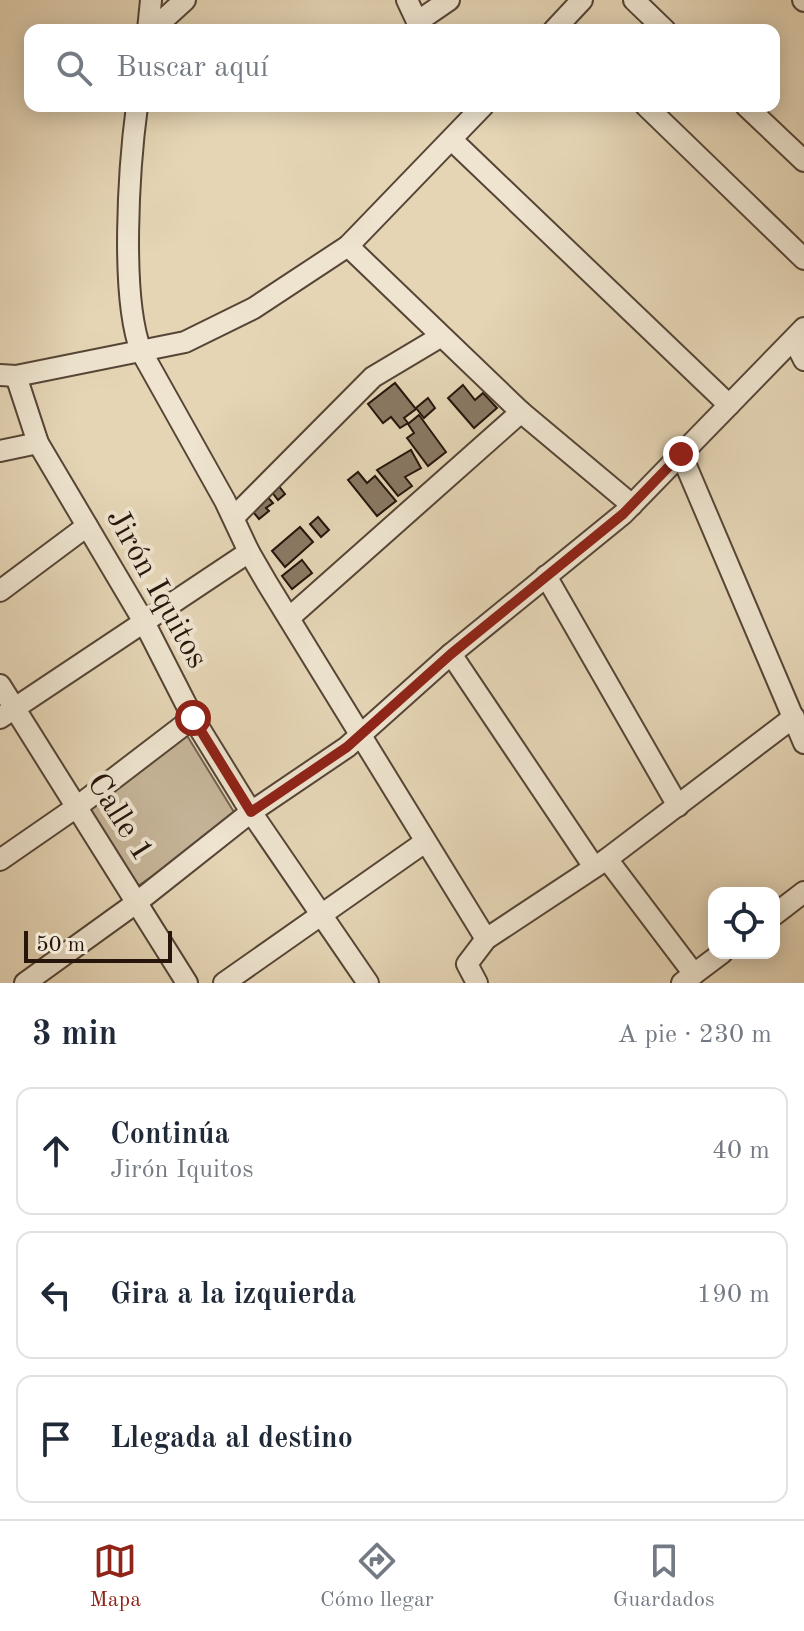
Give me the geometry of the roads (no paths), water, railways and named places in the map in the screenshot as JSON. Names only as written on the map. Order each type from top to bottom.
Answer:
[{"type":"street","points":[[150,24],[151,0]]},
{"type":"street","points":[[157,24],[185,0]]},
{"type":"street","points":[[407,0],[418,24]]},
{"type":"street","points":[[421,24],[449,0]]},
{"type":"street","points":[[564,24],[582,0]]},
{"type":"street","points":[[634,0],[659,24]]},
{"type":"street","points":[[137,112],[129,242],[133,331],[141,351],[234,517],[249,552],[486,939]]},
{"type":"street","points":[[652,112],[804,259]]},
{"type":"street","points":[[752,112],[804,161]]},
{"type":"street","points":[[8,376],[185,342],[254,308],[348,246],[452,140],[462,115]]},
{"type":"street","points":[[452,140],[729,405]]},
{"type":"street","points":[[348,246],[521,412],[632,505]]},
{"type":"street","points":[[25,983],[136,903],[251,812],[361,735],[451,654],[632,505],[799,334]]},
{"type":"street","points":[[799,334],[804,360]]},
{"type":"street","points":[[234,517],[373,377],[440,337]]},
{"type":"street","name":"Jirón Iquitos","points":[[8,376],[38,443],[144,622],[193,718],[251,812],[368,983]]},
{"type":"street","points":[[289,618],[521,412]]},
{"type":"street","points":[[0,451],[38,443]]},
{"type":"street","points":[[681,454],[804,743]]},
{"type":"street","points":[[0,591],[87,526]]},
{"type":"street","points":[[7,714],[249,552]]},
{"type":"street","points":[[546,576],[678,806]]},
{"type":"street","points":[[451,654],[688,978],[714,959]]},
{"type":"street","name":"Calle 1","points":[[0,685],[7,714],[78,806],[187,983]]},
{"type":"street","points":[[477,983],[467,964],[486,939],[601,863],[794,717]]},
{"type":"street","points":[[0,860],[78,806],[193,718]]},
{"type":"street","points":[[224,983],[425,842]]},
{"type":"street","points":[[780,910],[804,892]]}]
